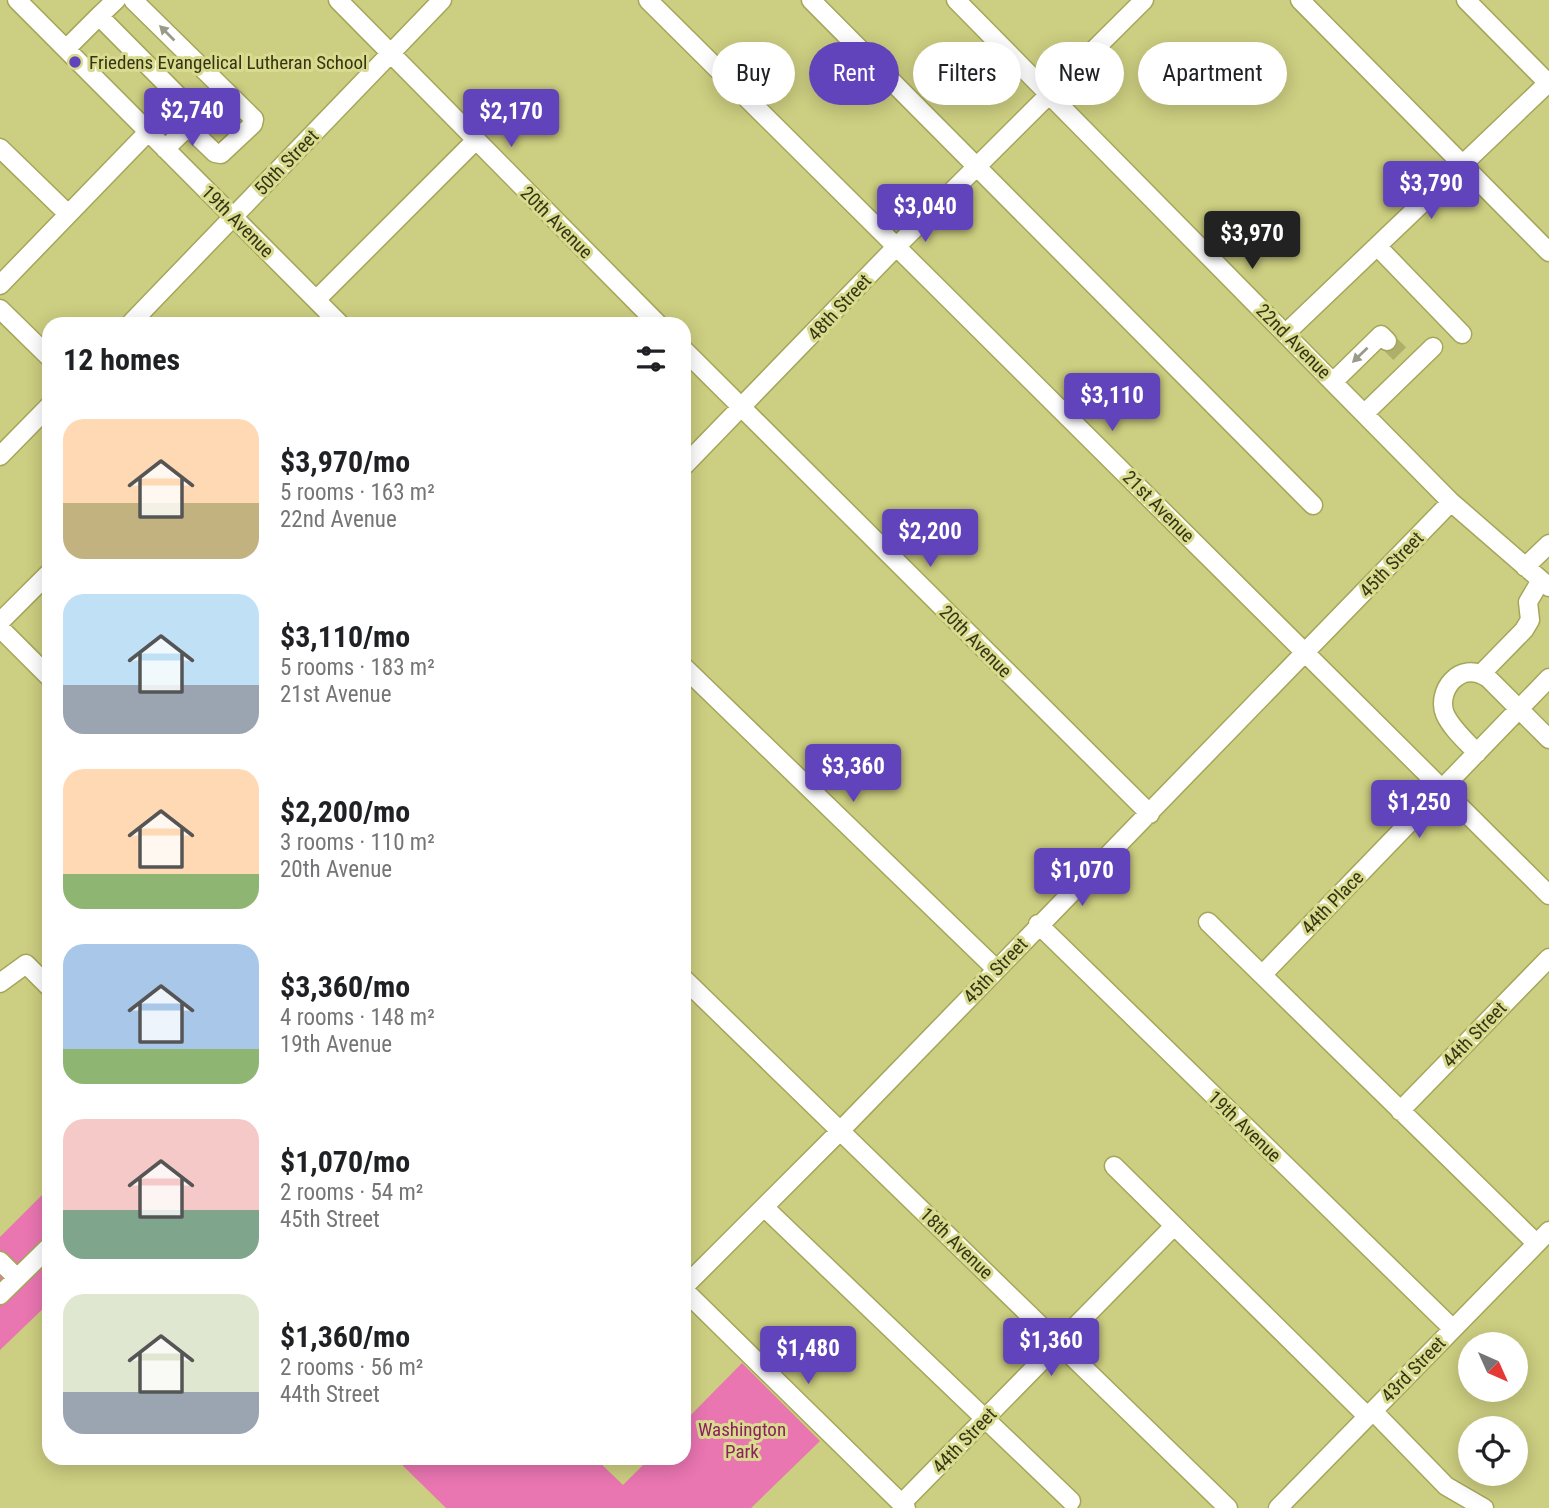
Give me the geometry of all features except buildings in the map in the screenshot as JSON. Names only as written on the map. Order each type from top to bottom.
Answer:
[{"type":"street","name":"19th Avenue","points":[[17,0],[333,317]]},
{"type":"street","points":[[66,49],[116,0]]},
{"type":"street","points":[[99,16],[193,121],[215,153],[221,154],[253,124],[254,119],[133,0]]},
{"type":"street","name":"20th Avenue","points":[[338,0],[651,317]]},
{"type":"street","name":"50th Street","points":[[137,317],[442,0]]},
{"type":"street","name":"21st Avenue","points":[[648,0],[1549,895]]},
{"type":"street","points":[[811,0],[1313,505]]},
{"type":"street","name":"22nd Avenue","points":[[956,0],[1035,80]]},
{"type":"street","name":"48th Street","points":[[1101,42],[1144,0]]},
{"type":"street","points":[[1300,0],[1549,252]]},
{"type":"street","points":[[1286,333],[1549,82],[1466,0]]},
{"type":"street","points":[[166,149],[225,90]]},
{"type":"street","name":"48th Street","points":[[691,459],[743,409],[896,247],[1036,105]]},
{"type":"street","name":"22nd Avenue","points":[[1060,105],[1451,502],[1545,583]]},
{"type":"street","points":[[0,285],[148,132]]},
{"type":"street","points":[[316,300],[476,140]]},
{"type":"street","points":[[0,148],[68,214]]},
{"type":"street","points":[[1377,246],[1462,334]]},
{"type":"street","points":[[0,309],[42,350]]},
{"type":"street","points":[[1334,381],[1381,335],[1387,341]]},
{"type":"street","points":[[1365,413],[1408,363],[1433,347]]},
{"type":"street","name":"20th Avenue","points":[[691,357],[1150,814]]},
{"type":"street","points":[[0,456],[42,413]]},
{"type":"street","name":"45th Street","points":[[691,1282],[1038,924],[1150,814],[1451,502]]},
{"type":"street","points":[[1525,566],[1549,544]]},
{"type":"street","points":[[0,621],[42,580]]},
{"type":"street","points":[[1481,674],[1524,630],[1530,620],[1528,602],[1545,583]]},
{"type":"street","points":[[0,628],[42,670]]},
{"type":"street","points":[[1476,753],[1445,713],[1444,699],[1452,681],[1465,670],[1481,674],[1549,739]]},
{"type":"street","points":[[691,674],[996,969]]},
{"type":"street","name":"44th Place","points":[[1262,975],[1549,678]]},
{"type":"street","points":[[1208,922],[1400,1111],[1543,1237]]},
{"type":"street","name":"19th Avenue","points":[[1038,924],[1453,1328]]},
{"type":"street","name":"44th Street","points":[[1400,1111],[1549,958]]},
{"type":"street","points":[[0,983],[26,964],[42,980]]},
{"type":"street","name":"18th Avenue","points":[[691,986],[1228,1508]]},
{"type":"street","points":[[1114,1166],[1446,1486],[1484,1508]]},
{"type":"street","points":[[764,1207],[1070,1501]]},
{"type":"street","name":"44th Street","points":[[903,1506],[984,1419],[1174,1226]]},
{"type":"street","name":"43rd Street","points":[[1282,1507],[1543,1237]]},
{"type":"street","points":[[0,1295],[42,1254]]},
{"type":"street","points":[[0,1261],[17,1278]]},
{"type":"street","points":[[691,1296],[903,1506]]},
{"type":"green space","points":[[42,1195],[42,1310],[0,1350],[0,1237]]},
{"type":"green space","name":"Washington Park","points":[[742,1363],[820,1441],[751,1508],[446,1508],[402,1465],[602,1465],[623,1485],[643,1465],[691,1465],[691,1415]]},
{"type":"tunnel","points":[[1387,341],[1404,358]]},
{"type":"place","name":"Friedens Evangelical Lutheran School","points":[[75,62]]}]
